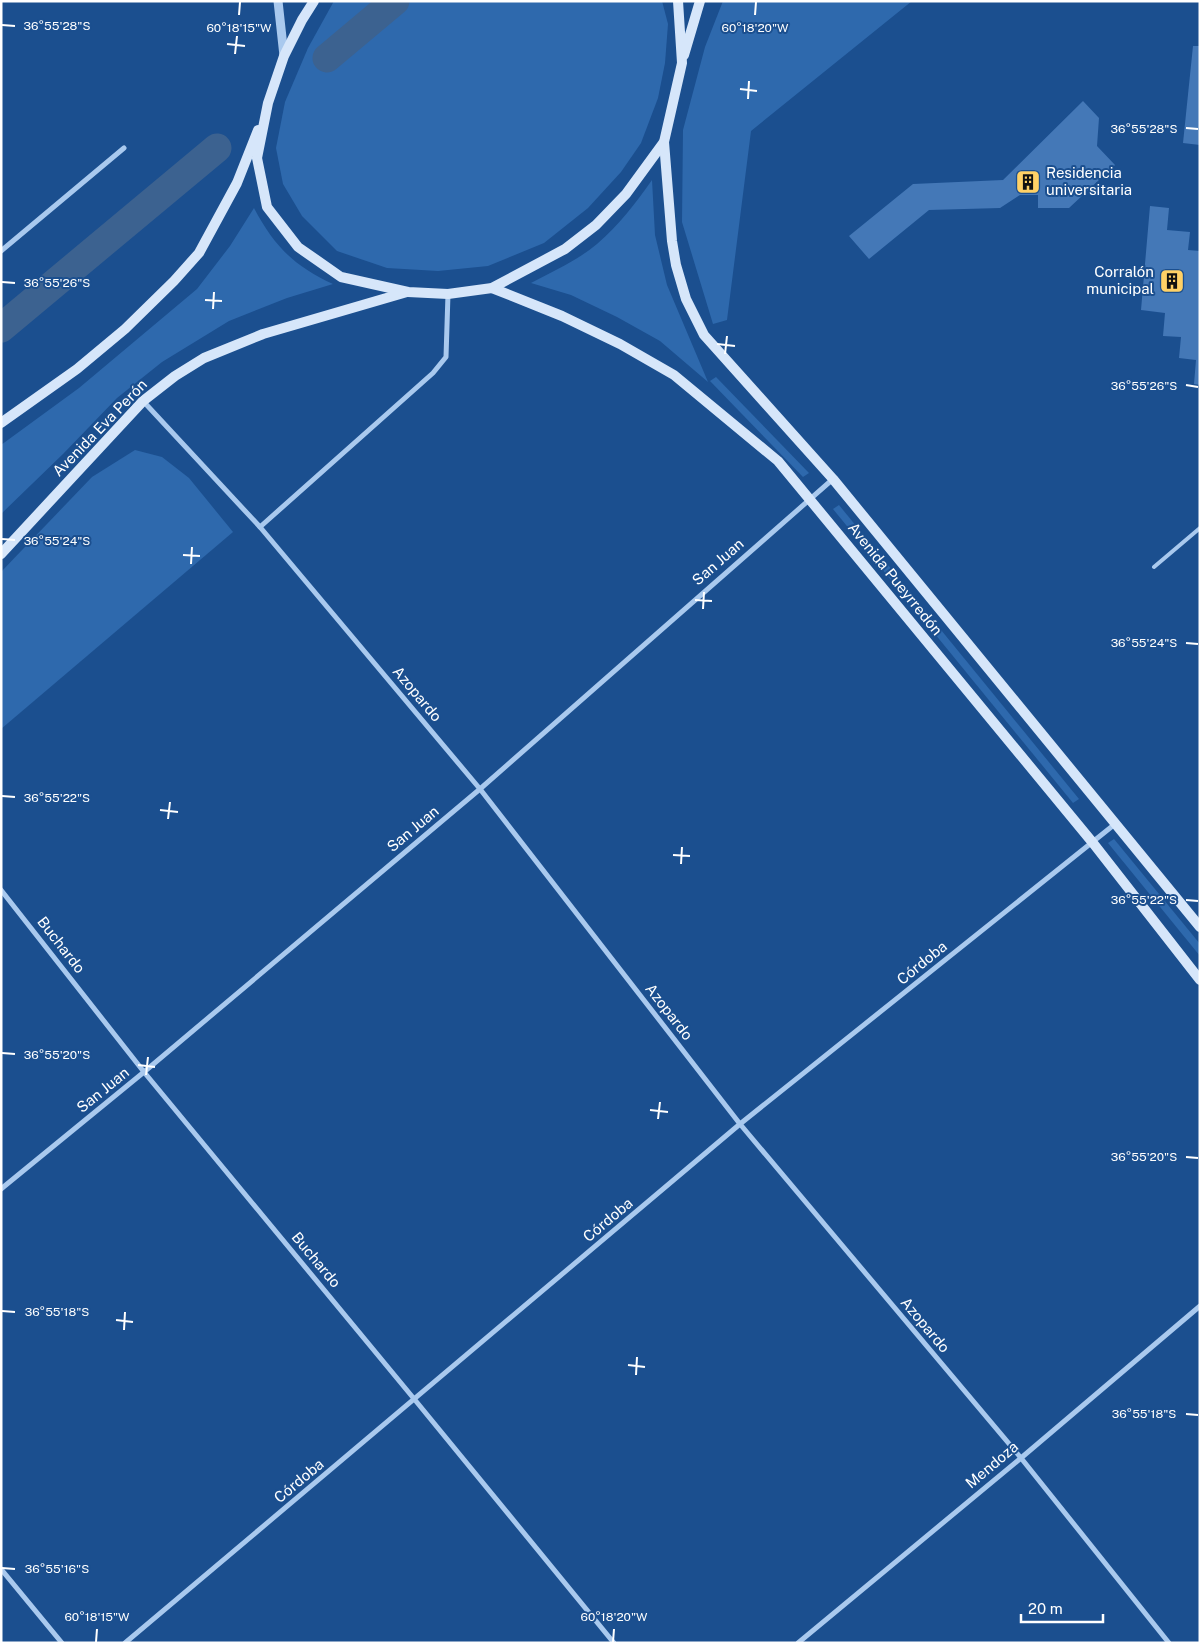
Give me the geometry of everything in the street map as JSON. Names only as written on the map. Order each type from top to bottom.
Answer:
[{"type":"main road","points":[[1,423],[77,369],[125,329],[174,281],[199,253],[237,183],[284,56],[314,1]]},
{"type":"main road","points":[[678,1],[682,63]]},
{"type":"main road","points":[[268,103],[257,158],[267,207],[298,247],[341,277],[408,292],[448,294],[492,288],[565,249],[596,226],[626,194],[664,142],[682,63],[700,1]]},
{"type":"main road","name":"Avenida Pueyrredón","points":[[664,142],[672,241],[676,265],[686,299],[704,335],[833,478],[1200,927]]},
{"type":"main road","name":"Avenida Pueyrredón","points":[[492,288],[562,316],[620,344],[674,375],[778,461],[1093,843],[1200,980]]},
{"type":"main road","name":"Avenida Eva Perón","points":[[1,554],[143,402],[174,376],[204,358],[263,334],[408,292]]},
{"type":"street","points":[[278,1],[284,56]]},
{"type":"street","points":[[1,251],[124,148]]},
{"type":"street","points":[[260,527],[433,373],[446,357],[448,294]]},
{"type":"street","name":"Azopardo","points":[[143,402],[260,527],[480,789],[740,1124],[1020,1458],[1169,1643]]},
{"type":"street","name":"San Juan","points":[[1,1189],[144,1072],[480,789],[833,478]]},
{"type":"street","name":"Córdoba","points":[[125,1643],[740,1124],[1115,824]]},
{"type":"street","name":"Buchardo","points":[[1,890],[144,1072],[614,1643]]},
{"type":"street","name":"Mendoza","points":[[798,1643],[1200,1306]]},
{"type":"street","points":[[1,1569],[62,1643]]},
{"type":"lane","points":[[1154,567],[1200,528]]},
{"type":"shaded area","points":[[334,1],[662,1],[668,24],[665,63],[658,98],[641,143],[621,172],[588,208],[544,243],[488,266],[438,271],[387,268],[337,251],[302,216],[283,184],[276,148],[285,102],[308,48]]},
{"type":"shaded area","points":[[723,1],[912,1],[751,131],[727,320],[713,324],[682,222],[683,130],[705,47]]},
{"type":"shaded area","points":[[652,180],[655,235],[667,285],[708,382],[660,341],[617,317],[571,295],[531,283],[590,250],[627,214]]},
{"type":"shaded area","points":[[254,208],[269,233],[286,254],[307,270],[333,284],[287,298],[229,321],[162,362],[117,398],[1,514],[1,445],[79,388],[197,289],[230,246]]},
{"type":"shaded area","points":[[716,377],[809,473],[803,477],[710,381]]},
{"type":"shaded area","points":[[135,450],[162,457],[189,478],[233,532],[1,729],[1,572],[92,477]]},
{"type":"shaded area","points":[[839,505],[1079,799],[1073,803],[833,509]]},
{"type":"shaded area","points":[[1114,839],[1200,944],[1200,956],[1108,843]]},
{"type":"building","points":[[1193,46],[1200,46],[1200,145],[1183,143]]},
{"type":"building","name":"Residencia universitaria","points":[[1083,101],[1099,118],[1097,146],[1115,165],[1069,208],[1038,208],[1038,195],[1020,195],[1000,208],[929,210],[869,259],[849,236],[913,184],[1003,180]]},
{"type":"building","name":"Corralón municipal","points":[[1150,206],[1169,208],[1167,230],[1190,232],[1188,250],[1200,251],[1200,385],[1194,384],[1196,360],[1179,358],[1181,337],[1163,336],[1165,313],[1141,310]]},
{"type":"waterway","points":[[327,58],[395,1]]},
{"type":"waterway","points":[[1,328],[217,148]]},
{"type":"place","name":"Residencia universitaria","points":[[1028,182]]},
{"type":"place","name":"Corralón municipal","points":[[1172,281]]}]
